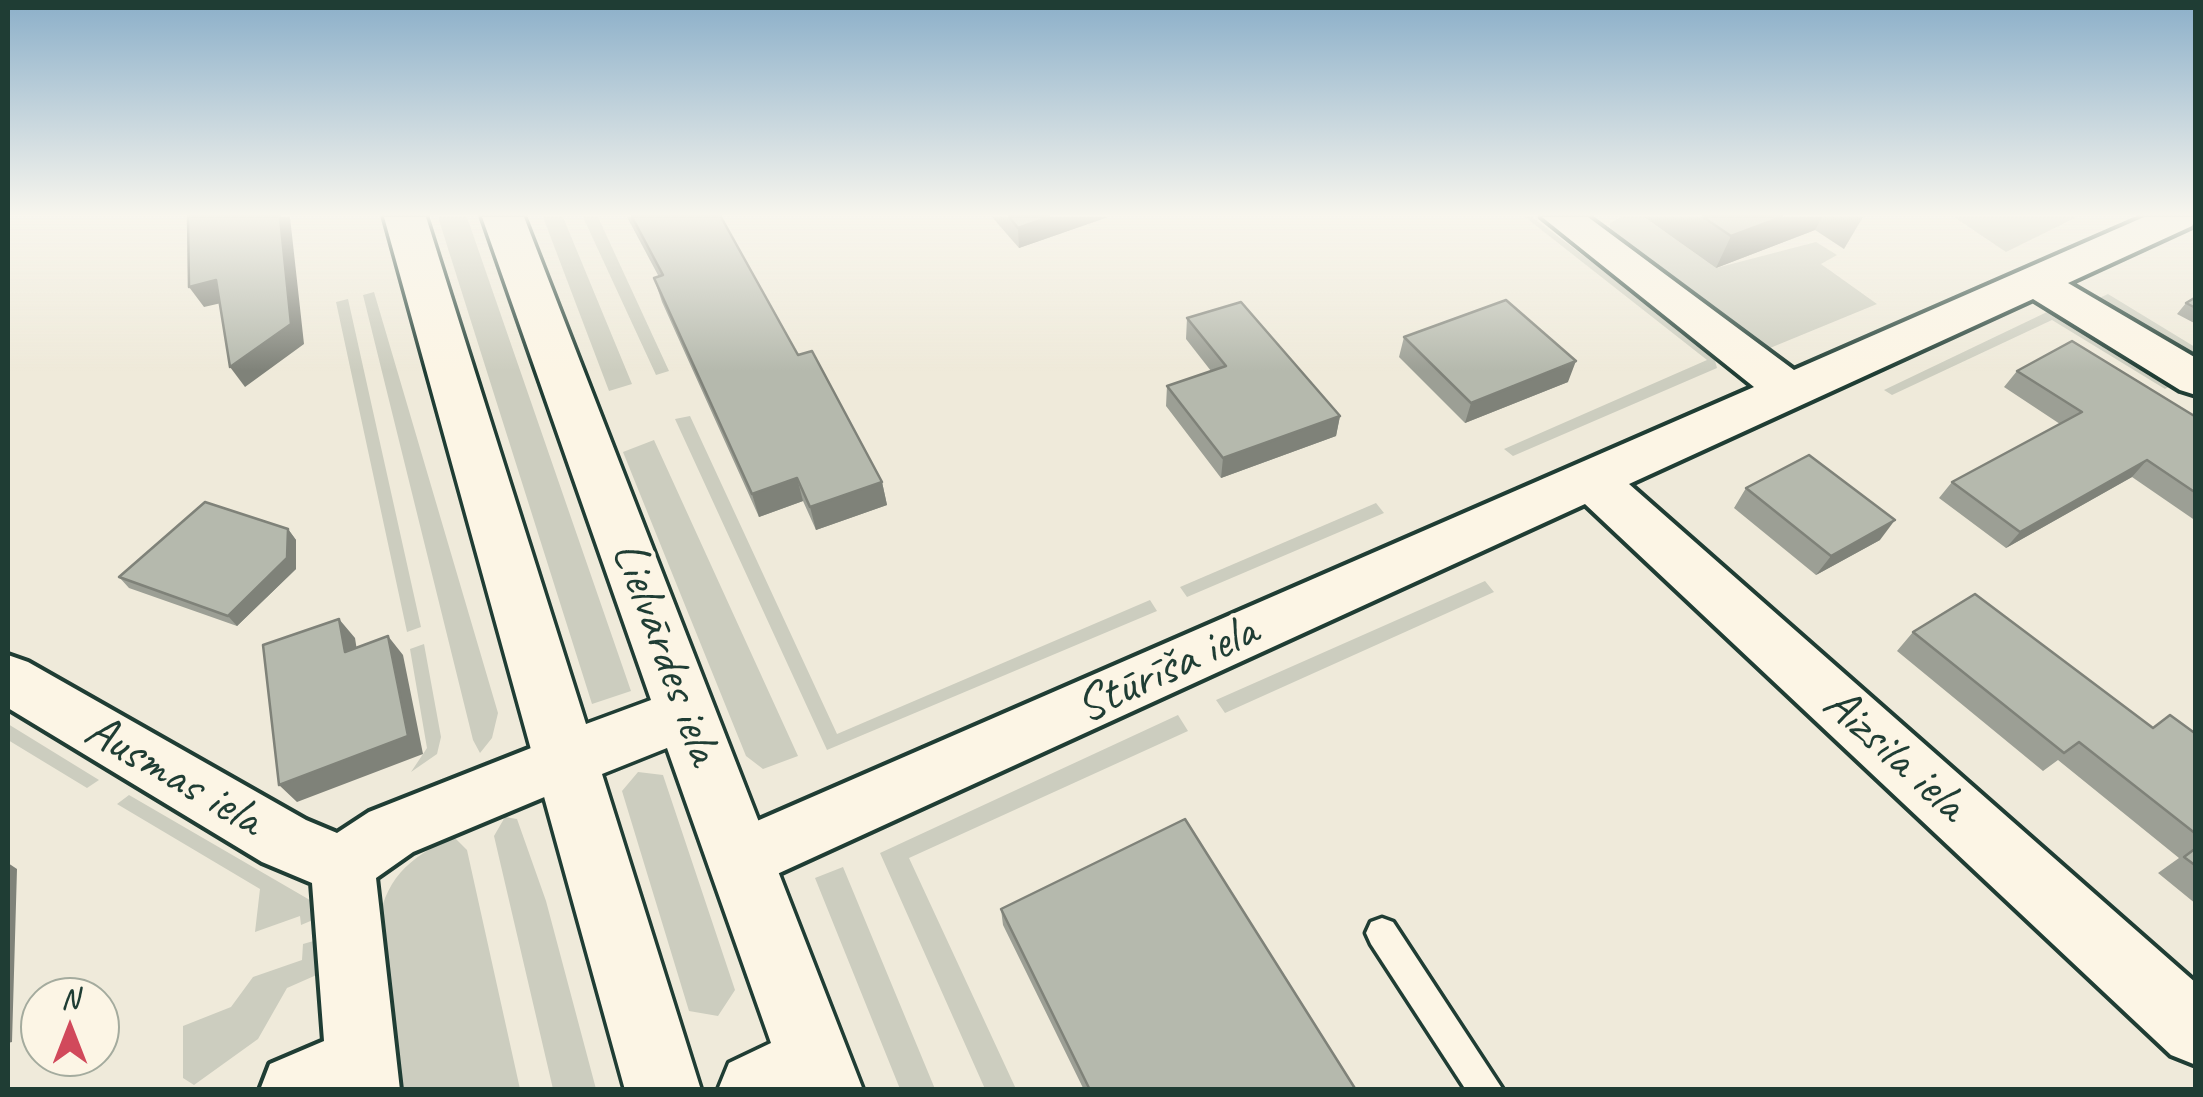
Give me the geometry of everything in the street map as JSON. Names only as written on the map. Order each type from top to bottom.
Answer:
[{"type":"main road","points":[[420,268],[663,1090]]},
{"type":"main road","name":"Lielvārdes iela","points":[[522,268],[741,859],[798,1080]]},
{"type":"main road","points":[[564,760],[688,712]]},
{"type":"street","points":[[1629,268],[1791,391]]},
{"type":"street","name":"Stūrīša iela","points":[[741,859],[2066,268]]},
{"type":"street","points":[[2036,282],[2196,380]]},
{"type":"street","name":"Aizsila iela","points":[[1593,481],[2196,1030]]},
{"type":"street","name":"Ausmas iela","points":[[8,679],[284,842],[343,866]]},
{"type":"street","points":[[296,1090],[362,1075],[343,866],[392,832],[564,760]]},
{"type":"lane","points":[[1382,933],[1486,1090]]},
{"type":"shaded area","points":[[454,268],[485,268],[631,691],[592,704]]},
{"type":"shaded area","points":[[562,268],[584,268],[632,384],[609,391]]},
{"type":"shaded area","points":[[607,268],[622,268],[669,371],[656,375]]},
{"type":"shaded area","points":[[1590,268],[1600,268],[1713,353],[1717,368],[1513,456],[1504,449],[1707,360]]},
{"type":"shaded area","points":[[1663,268],[1827,268],[1877,304],[1770,348]]},
{"type":"shaded area","points":[[374,292],[498,713],[492,738],[480,753],[473,740],[363,295]]},
{"type":"shaded area","points":[[2108,294],[2195,347],[2195,361],[2095,300]]},
{"type":"shaded area","points":[[348,299],[421,627],[407,632],[336,302]]},
{"type":"shaded area","points":[[2047,312],[2059,314],[2175,383],[2165,389],[2052,320],[1892,395],[1884,390]]},
{"type":"shaded area","points":[[690,416],[837,734],[1150,600],[1157,611],[827,750],[675,419]]},
{"type":"shaded area","points":[[654,440],[798,756],[763,769],[746,756],[623,452]]},
{"type":"shaded area","points":[[1376,503],[1384,513],[1187,597],[1180,587]]},
{"type":"shaded area","points":[[1485,581],[1494,592],[1225,713],[1216,700]]},
{"type":"shaded area","points":[[424,644],[441,737],[437,754],[411,772],[427,748],[410,649]]},
{"type":"shaded area","points":[[1178,715],[1188,731],[909,858],[1016,1089],[985,1089],[880,853]]},
{"type":"shaded area","points":[[8,724],[99,780],[87,788],[8,740]]},
{"type":"shaded area","points":[[638,772],[663,775],[735,990],[718,1016],[689,1011],[622,791]]},
{"type":"shaded area","points":[[129,795],[315,903],[320,917],[301,925],[300,916],[255,932],[260,889],[117,804]]},
{"type":"shaded area","points":[[505,817],[517,819],[546,901],[596,1089],[553,1089],[494,836]]},
{"type":"shaded area","points":[[453,836],[467,850],[520,1089],[402,1089],[377,932],[380,913],[400,873]]},
{"type":"shaded area","points":[[843,867],[935,1089],[900,1089],[815,878]]},
{"type":"shaded area","points":[[317,940],[321,973],[287,988],[258,1039],[194,1085],[183,1078],[183,1026],[231,1007],[253,977],[302,960],[303,944]]},
{"type":"building","points":[[189,268],[285,268],[291,324],[230,367],[216,280],[189,287]]},
{"type":"building","points":[[659,268],[750,268],[798,355],[812,351],[882,482],[810,507],[797,478],[752,494],[654,278],[663,275]]},
{"type":"building","points":[[1506,300],[1576,361],[1471,403],[1404,337]]},
{"type":"building","points":[[1241,302],[1340,416],[1223,458],[1167,386],[1226,366],[1187,318]]},
{"type":"building","points":[[2072,341],[2196,417],[2196,493],[2147,460],[2020,532],[1952,482],[2082,412],[2017,371]]},
{"type":"building","points":[[1809,455],[1895,520],[1831,556],[1746,488]]},
{"type":"building","points":[[205,502],[288,529],[287,558],[228,616],[119,577]]},
{"type":"building","points":[[1975,594],[2153,728],[2170,715],[2196,734],[2196,834],[2079,742],[2064,753],[1913,632]]},
{"type":"building","points":[[339,619],[345,652],[388,636],[408,736],[279,785],[263,645]]},
{"type":"building","points":[[1185,819],[1356,1090],[1090,1090],[1001,909]]},
{"type":"building","points":[[2196,848],[2196,866],[2184,857]]}]
